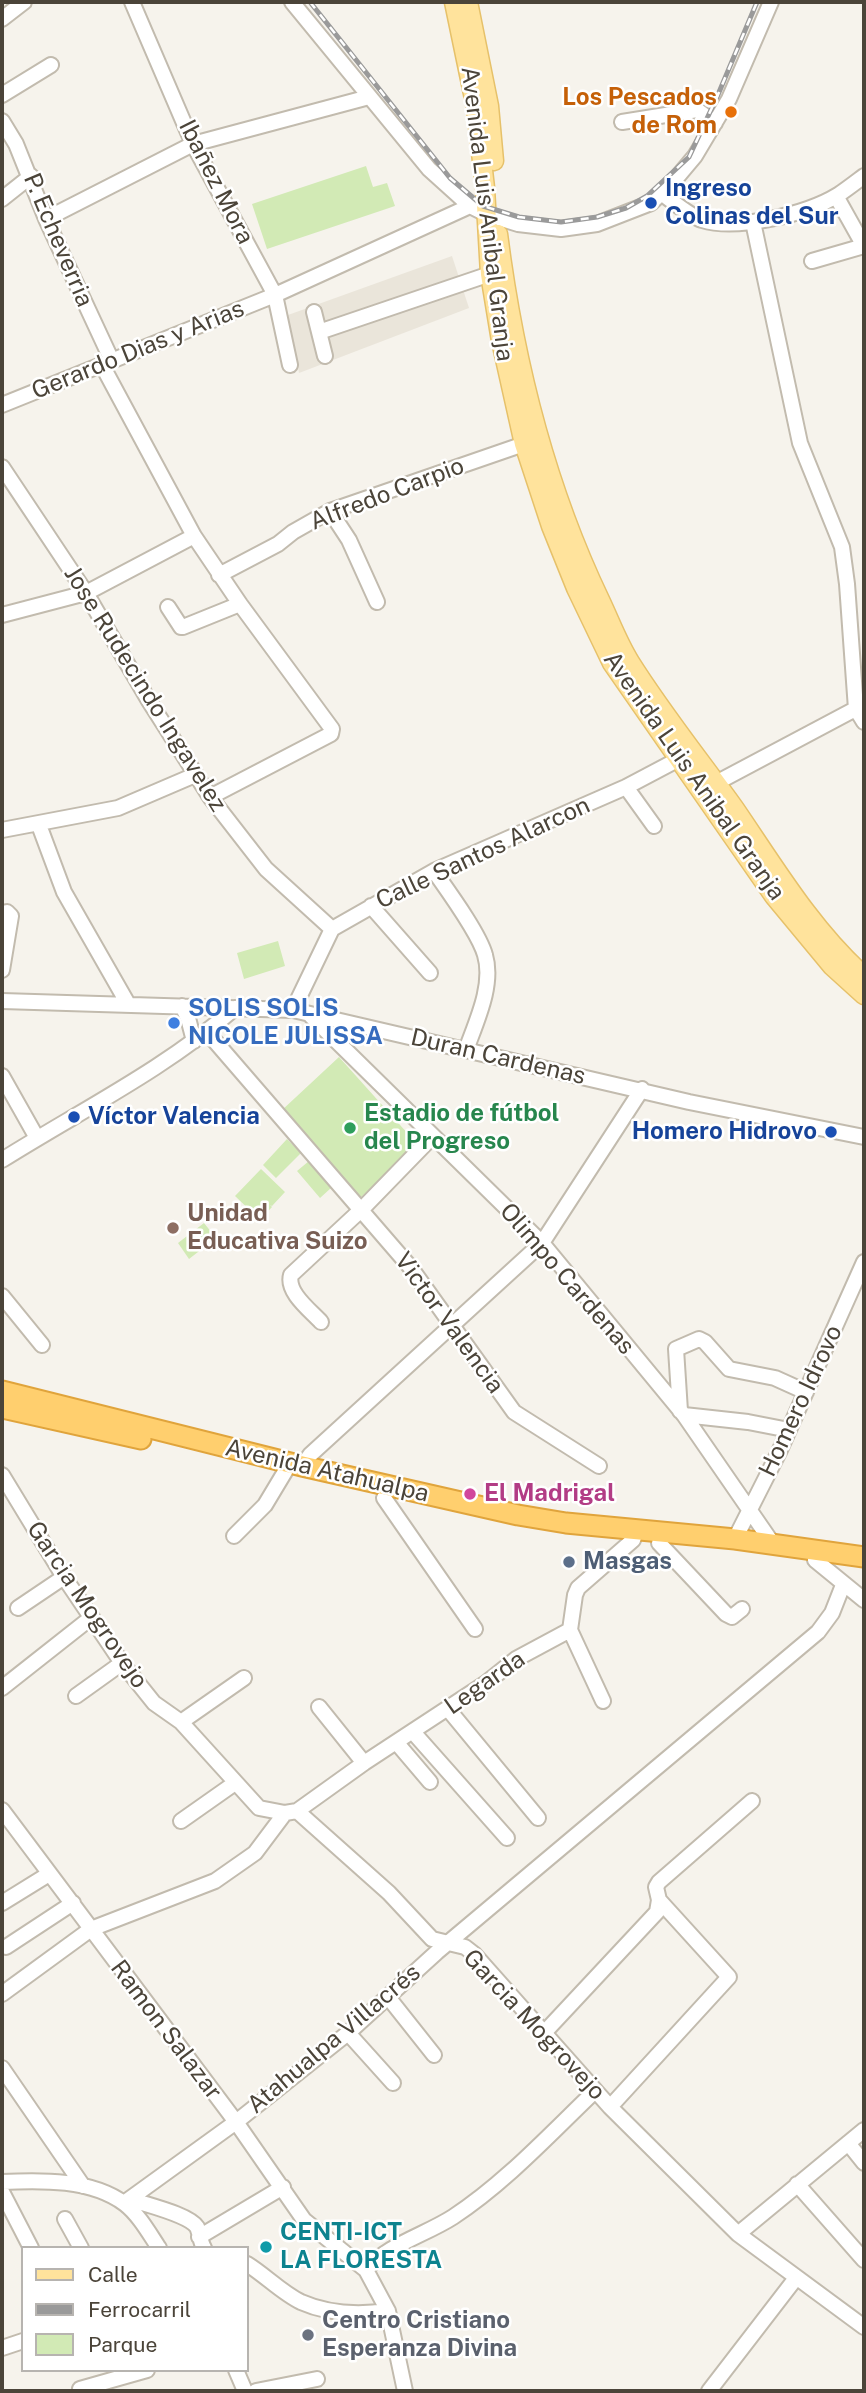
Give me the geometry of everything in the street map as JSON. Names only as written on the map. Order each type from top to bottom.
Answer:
[{"type":"highway","name":"Avenida Atahualpa","points":[[2,1391],[294,1468],[384,1498],[530,1525],[635,1535],[735,1539],[864,1556]]},
{"type":"highway","name":"Avenida Atahualpa","points":[[2,1408],[518,1516],[635,1535],[659,1543],[864,1566]]},
{"type":"main road","name":"Avenida Luis Anibal Granja","points":[[454,2],[476,108],[490,274],[501,341],[524,444],[551,526],[576,588],[612,663],[774,895],[832,966],[864,995]]},
{"type":"main road","name":"Avenida Luis Anibal Granja","points":[[468,2],[489,106],[484,213],[504,284],[540,443],[564,519],[629,660],[789,888],[843,958],[864,976]]},
{"type":"street","points":[[2,19],[24,2]]},
{"type":"street","name":"Ibañez Mora","points":[[132,2],[193,144],[275,295],[290,365]]},
{"type":"street","points":[[292,2],[429,169],[484,213],[518,224],[561,229],[597,224],[651,203],[662,193],[695,156],[715,123],[746,64],[771,2]]},
{"type":"street","points":[[2,95],[51,65]]},
{"type":"street","points":[[46,219],[193,144],[369,97]]},
{"type":"street","points":[[622,121],[697,110],[715,123]]},
{"type":"street","name":"P. Echeverria","points":[[2,121],[31,176],[46,219],[107,363],[194,536],[219,575],[329,723],[331,734],[210,797]]},
{"type":"street","points":[[2,199],[31,176]]},
{"type":"street","points":[[662,193],[699,219],[723,225],[753,222],[792,213],[836,196],[864,176]]},
{"type":"street","points":[[812,261],[864,246],[836,196]]},
{"type":"street","name":"Gerardo Dias y Arias","points":[[2,405],[484,213]]},
{"type":"street","points":[[753,222],[800,443],[842,547],[864,722]]},
{"type":"street","points":[[319,332],[490,274]]},
{"type":"street","points":[[314,312],[325,356]]},
{"type":"street","name":"Alfredo Carpio","points":[[219,575],[278,544],[293,531],[330,511],[524,444]]},
{"type":"street","name":"Jose Rudecindo Ingavelez","points":[[2,467],[86,593],[210,797],[267,869],[332,929]]},
{"type":"street","points":[[330,511],[349,540],[377,602]]},
{"type":"street","points":[[2,615],[86,593],[194,536]]},
{"type":"street","points":[[168,607],[183,627],[240,604]]},
{"type":"street","points":[[716,783],[860,706]]},
{"type":"street","name":"Calle Santos Alarcon","points":[[332,929],[434,871],[626,787],[679,759]]},
{"type":"street","points":[[2,830],[118,808],[195,775]]},
{"type":"street","points":[[626,787],[654,826]]},
{"type":"street","points":[[38,825],[64,892],[128,1004]]},
{"type":"street","points":[[434,871],[486,957],[486,986],[466,1050]]},
{"type":"street","points":[[371,906],[430,973]]},
{"type":"street","points":[[2,914],[7,912],[11,916],[2,970]]},
{"type":"street","points":[[293,1010],[332,929]]},
{"type":"street","name":"Duran Cardenas","points":[[2,1002],[293,1010],[689,1102],[864,1137]]},
{"type":"street","points":[[182,1006],[194,1041]]},
{"type":"street","points":[[2,1160],[194,1041],[235,1008]]},
{"type":"street","name":"Olimpo Cardenas","points":[[310,1014],[542,1243],[682,1413],[773,1544]]},
{"type":"street","name":"Victor Valencia","points":[[207,1032],[411,1268],[514,1412],[599,1466]]},
{"type":"street","points":[[2,1076],[37,1138]]},
{"type":"street","points":[[234,1536],[265,1506],[294,1468],[542,1243],[642,1089]]},
{"type":"street","points":[[321,1322],[292,1289],[289,1282],[291,1275],[362,1209],[432,1137]]},
{"type":"street","name":"Homero Idrovo","points":[[735,1539],[789,1430],[864,1262]]},
{"type":"street","points":[[2,1296],[42,1345]]},
{"type":"street","points":[[789,1430],[682,1413],[676,1349],[699,1339],[705,1342],[729,1369],[775,1378],[806,1392]]},
{"type":"street","name":"Garcia Mogrovejo","points":[[2,1475],[64,1577],[122,1663],[154,1703],[181,1722],[259,1808],[291,1812],[389,1893],[432,1938],[465,1947],[474,1954],[610,2107],[738,2234],[864,2327]]},
{"type":"street","points":[[384,1498],[475,1629]]},
{"type":"street","points":[[603,1701],[570,1630],[575,1595],[578,1588],[635,1535]]},
{"type":"street","points":[[659,1543],[726,1614],[732,1617],[742,1609]]},
{"type":"street","points":[[815,1560],[864,1600]]},
{"type":"street","points":[[18,1608],[64,1577]]},
{"type":"street","name":"Atahualpa Villacrés","points":[[127,2201],[236,2123],[348,2033],[437,1952],[818,1632],[832,1613],[843,1584]]},
{"type":"street","points":[[2,1688],[92,1618]]},
{"type":"street","name":"Legarda","points":[[2,1994],[91,1929],[215,1881],[255,1853],[291,1812],[448,1709],[522,1655],[570,1630]]},
{"type":"street","points":[[76,1696],[122,1663]]},
{"type":"street","points":[[181,1722],[244,1678]]},
{"type":"street","points":[[319,1707],[364,1763]]},
{"type":"street","points":[[448,1709],[538,1818]]},
{"type":"street","points":[[413,1732],[507,1838]]},
{"type":"street","points":[[396,1742],[430,1782]]},
{"type":"street","points":[[180,1821],[235,1783]]},
{"type":"street","points":[[610,2107],[729,1977],[659,1900],[656,1892],[659,1882],[752,1801]]},
{"type":"street","name":"Ramon Salazar","points":[[2,1810],[236,2123],[304,2220],[366,2270],[388,2311],[405,2391]]},
{"type":"street","points":[[2,1903],[49,1874]]},
{"type":"street","points":[[543,2034],[656,1912],[659,1900]]},
{"type":"street","points":[[6,1947],[73,1903]]},
{"type":"street","points":[[388,1997],[434,2056]]},
{"type":"street","points":[[348,2033],[393,2083]]},
{"type":"street","points":[[2,2068],[8,2088],[83,2186]]},
{"type":"street","points":[[366,2270],[375,2259],[453,2217],[508,2173],[595,2091]]},
{"type":"street","points":[[738,2234],[864,2130]]},
{"type":"street","points":[[848,2143],[864,2163]]},
{"type":"street","points":[[60,2184],[64,2159]]},
{"type":"street","points":[[2,2182],[36,2181],[83,2186],[180,2217],[194,2224],[199,2230],[202,2243],[283,2187]]},
{"type":"street","points":[[797,2184],[864,2260]]},
{"type":"street","points":[[2,2192],[31,2246]]},
{"type":"street","points":[[127,2201],[158,2246]]},
{"type":"street","points":[[65,2219],[80,2246]]},
{"type":"street","points":[[248,2265],[300,2301],[328,2311],[369,2314],[388,2311]]},
{"type":"street","points":[[709,2391],[796,2278]]},
{"type":"street","points":[[2,2348],[21,2342]]},
{"type":"street","points":[[80,2389],[140,2372]]},
{"type":"street","points":[[237,2372],[245,2391]]},
{"type":"street","points":[[256,2391],[317,2379]]},
{"type":"shaded area","points":[[452,256],[469,308],[299,373],[288,315]]},
{"type":"green space","points":[[366,166],[373,187],[387,183],[395,206],[267,249],[252,204]]},
{"type":"green space","points":[[278,941],[285,966],[244,979],[237,953]]},
{"type":"green space","name":"Estadio de fútbol del Progreso","points":[[339,1057],[418,1145],[360,1198],[281,1111]]},
{"type":"green space","points":[[287,1139],[301,1153],[276,1178],[263,1165]]},
{"type":"green space","points":[[309,1161],[331,1188],[320,1198],[297,1171]]},
{"type":"green space","points":[[261,1169],[285,1192],[270,1205],[272,1207],[260,1220],[235,1196]]},
{"type":"green space","points":[[204,1223],[216,1238],[189,1259],[178,1243]]},
{"type":"railway","points":[[310,2],[450,178],[483,206],[519,217],[561,222],[597,217],[626,208],[647,196],[689,157],[757,2]]},
{"type":"place","name":"Los Pescados de Rom","points":[[731,112]]},
{"type":"place","name":"Ingreso Colinas del Sur","points":[[651,203]]},
{"type":"place","name":"SOLIS SOLIS NICOLE JULISSA","points":[[174,1023]]},
{"type":"place","name":"Víctor Valencia","points":[[74,1117]]},
{"type":"place","name":"Estadio de fútbol del Progreso","points":[[350,1128]]},
{"type":"place","name":"Homero Hidrovo","points":[[831,1132]]},
{"type":"place","name":"Unidad Educativa Suizo","points":[[173,1228]]},
{"type":"place","name":"El Madrigal","points":[[470,1494]]},
{"type":"place","name":"Masgas","points":[[569,1562]]},
{"type":"place","name":"CENTI-ICT LA FLORESTA","points":[[266,2247]]},
{"type":"place","name":"Centro Cristiano Esperanza Divina","points":[[308,2335]]}]
